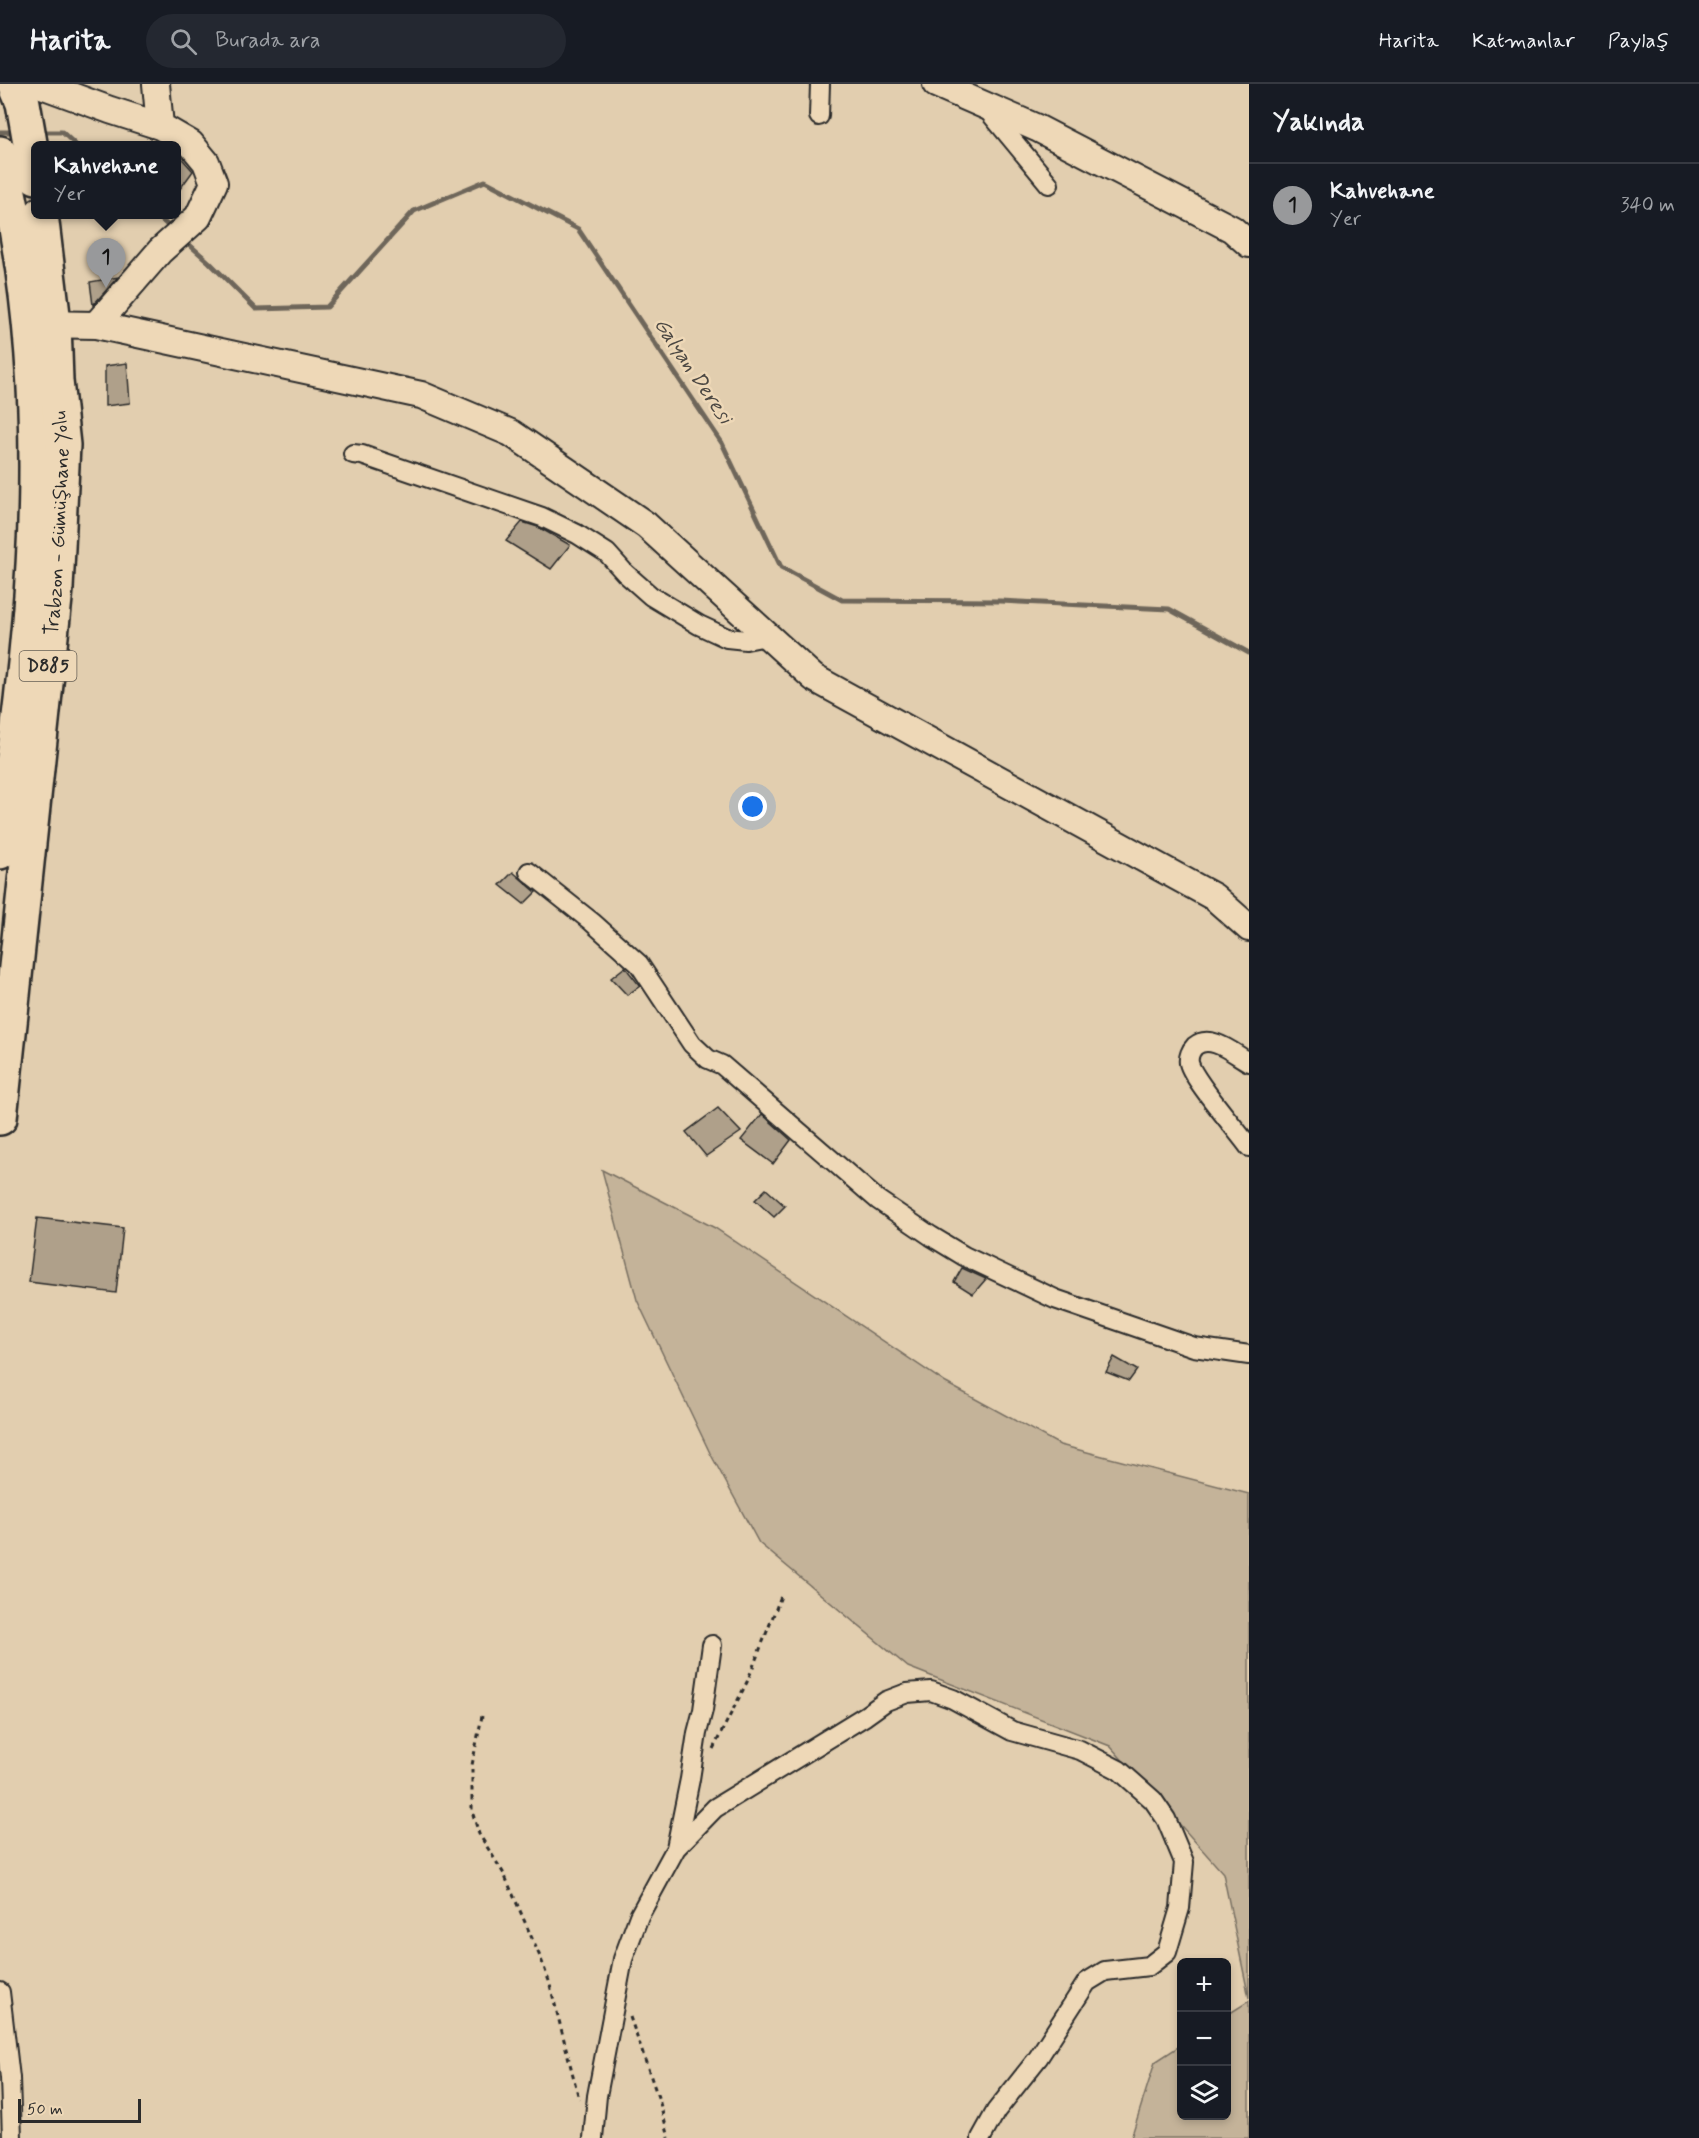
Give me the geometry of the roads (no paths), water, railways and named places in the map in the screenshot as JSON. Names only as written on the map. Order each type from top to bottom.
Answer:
[{"type":"highway","name":"Trabzon - Gümüşhane Yolu","points":[[0,1118],[56,589],[63,445],[56,381],[42,324],[14,170],[26,90]]},
{"type":"highway","name":"Trabzon - Gümüşhane Yolu","points":[[0,852],[29,638],[36,516],[37,421],[42,324],[40,219]]},
{"type":"street","points":[[156,84],[160,126]]},
{"type":"street","points":[[819,116],[820,84]]},
{"type":"street","points":[[936,84],[1037,128],[1232,229],[1249,244]]},
{"type":"street","points":[[26,90],[160,126],[191,144],[206,162],[213,183],[198,217],[160,251],[96,325]]},
{"type":"street","points":[[983,105],[1049,184]]},
{"type":"street","points":[[42,324],[96,325],[421,395],[511,433],[646,525],[814,678],[1214,897],[1249,928]]},
{"type":"street","points":[[353,454],[362,455],[542,517],[577,534],[607,554],[651,596],[699,625],[727,638],[746,640],[767,636]]},
{"type":"street","points":[[529,872],[639,964],[692,1044],[702,1055],[722,1065],[878,1200],[931,1236],[964,1256],[1055,1299],[1194,1347],[1249,1355]]},
{"type":"street","points":[[1249,1062],[1217,1044],[1206,1041],[1201,1042],[1192,1050],[1189,1061],[1195,1076],[1249,1147]]},
{"type":"street","points":[[676,1848],[703,1710],[712,1645]]},
{"type":"street","points":[[593,2138],[597,2096],[623,1959],[639,1916],[676,1848],[715,1808],[886,1701],[907,1693],[931,1691],[953,1699],[1012,1731],[1090,1754],[1119,1770],[1153,1800],[1166,1819],[1184,1862],[1180,1908],[1167,1952],[1149,1966],[1105,1971],[1087,1983],[1038,2058],[996,2111],[981,2138]]},
{"type":"street","points":[[0,1992],[10,2078],[12,2138]]},
{"type":"waterway","name":"Galyan Deresi","points":[[0,132],[17,132]]},
{"type":"waterway","name":"Galyan Deresi","points":[[38,132],[62,132],[72,141]]},
{"type":"waterway","name":"Galyan Deresi","points":[[183,239],[256,309],[327,307],[414,211],[485,181],[578,229],[722,443],[781,567],[842,600],[1001,601],[1169,609],[1249,653]]},
{"type":"waterway","name":"Galyan Deresi","points":[[161,219],[174,231]]},
{"type":"place","name":"Kahvehane","points":[[106,288]]}]
